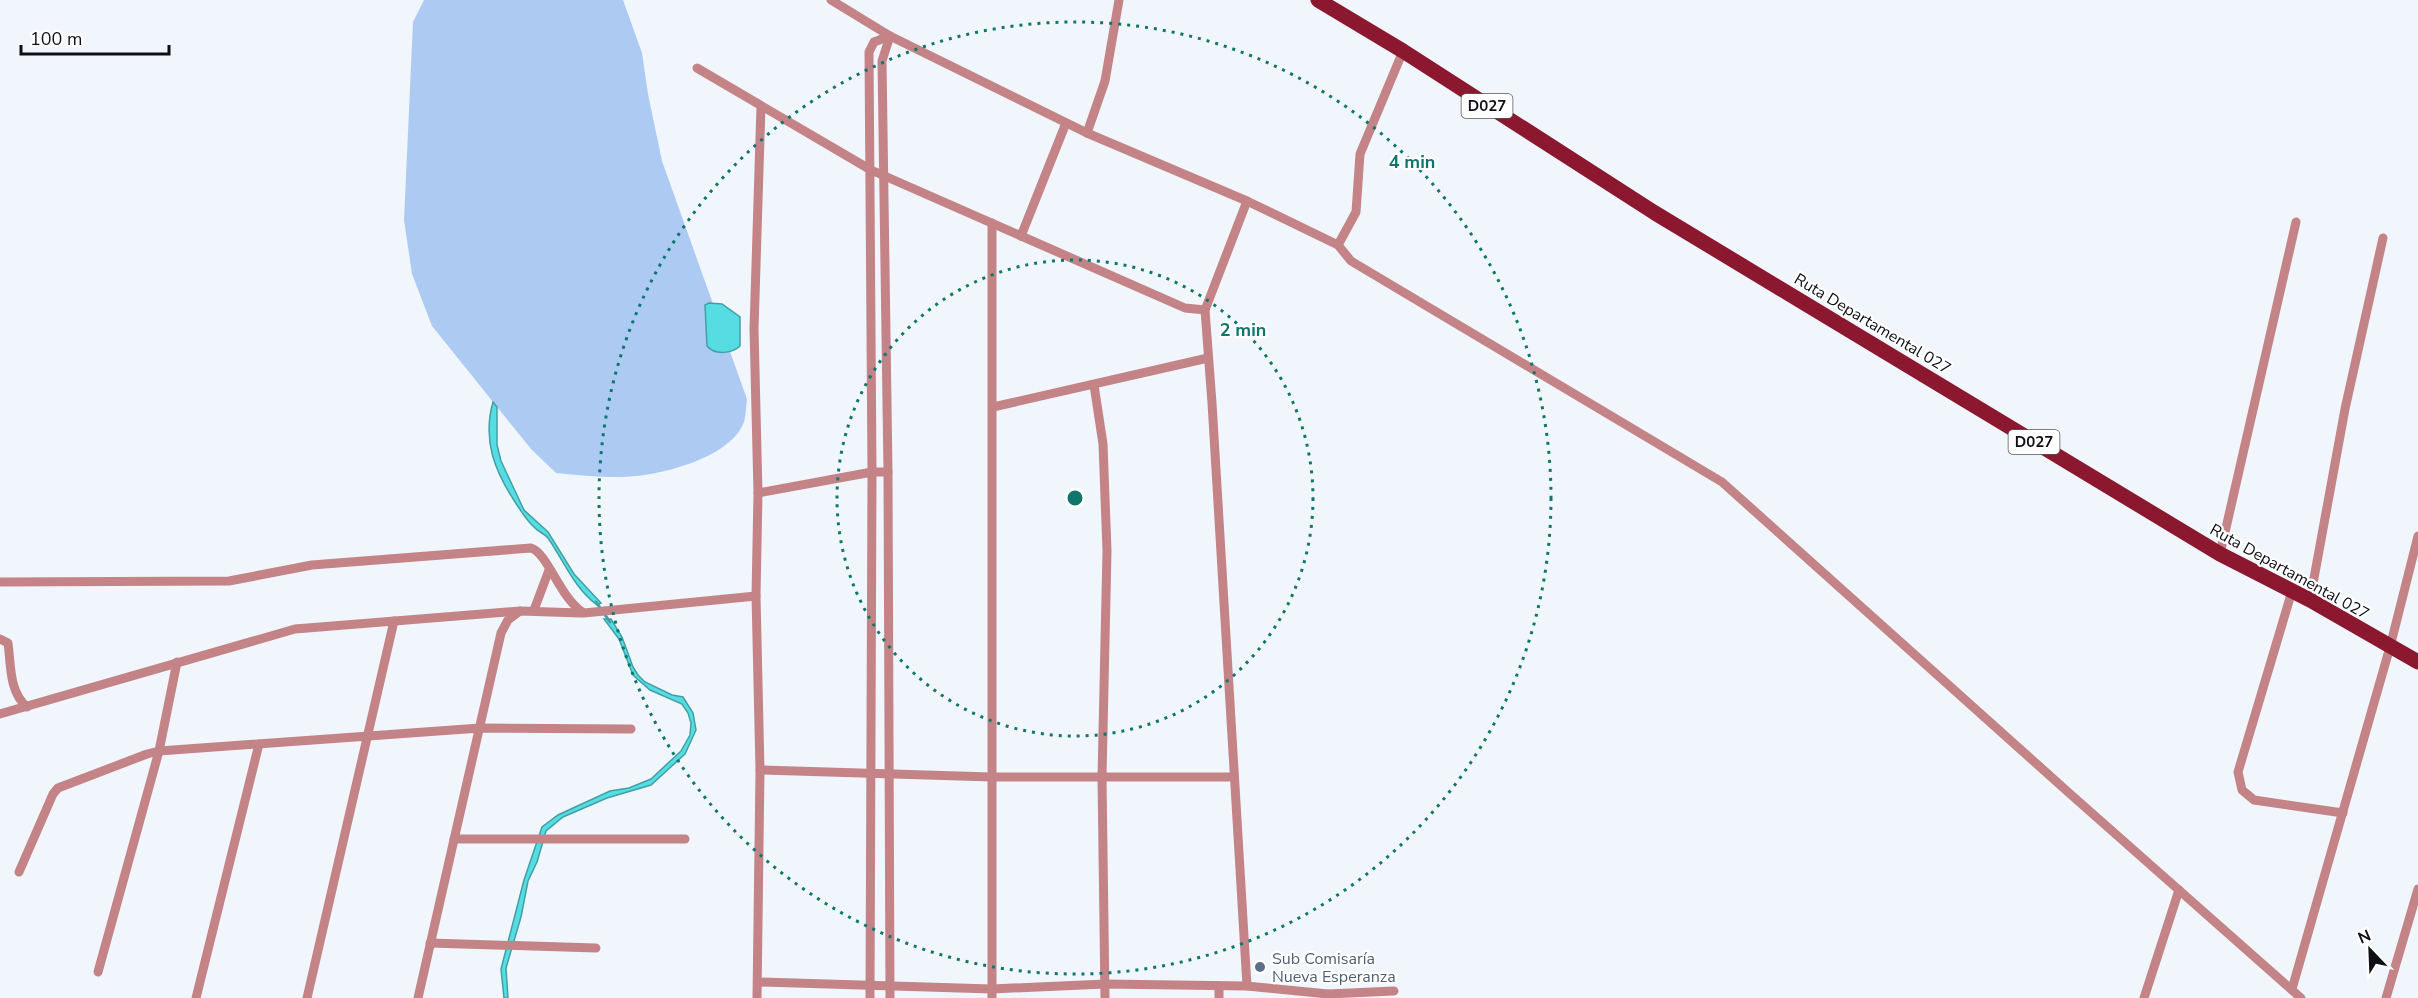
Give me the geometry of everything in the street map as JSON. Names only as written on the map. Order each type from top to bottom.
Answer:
[{"type":"main road","name":"Ruta Departamental 027","points":[[1318,0],[1403,51],[1655,213],[2220,554],[2310,600],[2418,662]]},
{"type":"street","points":[[831,0],[890,36],[1066,123],[1247,201],[1338,246],[1351,261],[1722,482],[2301,998]]},
{"type":"street","points":[[1087,133],[1105,81],[1119,0]]},
{"type":"street","points":[[870,998],[869,774],[872,472],[869,52],[874,42],[890,36]]},
{"type":"street","points":[[890,36],[882,61],[888,472],[890,998]]},
{"type":"street","points":[[1338,246],[1356,212],[1360,154],[1403,51]]},
{"type":"street","points":[[697,68],[871,170],[1185,308],[1204,310]]},
{"type":"street","points":[[757,998],[760,770],[754,329],[761,106]]},
{"type":"street","points":[[1021,236],[1066,123]]},
{"type":"street","points":[[1247,201],[1204,310],[1247,986]]},
{"type":"street","points":[[2220,554],[2296,222]]},
{"type":"street","points":[[992,224],[992,994]]},
{"type":"street","points":[[2310,600],[2345,409],[2383,238]]},
{"type":"street","points":[[993,407],[1208,358]]},
{"type":"street","points":[[1094,385],[1103,444],[1107,551],[1102,777],[1105,998]]},
{"type":"street","points":[[758,493],[872,472],[888,472]]},
{"type":"street","points":[[2292,989],[2390,647],[2418,536]]},
{"type":"street","points":[[0,582],[229,581],[312,565],[526,548],[536,550],[543,556],[549,570],[573,607],[584,613]]},
{"type":"street","points":[[534,610],[549,570]]},
{"type":"street","points":[[2292,591],[2238,772],[2242,790],[2254,801],[2343,813]]},
{"type":"street","points":[[0,714],[296,629],[534,610],[603,612],[756,596]]},
{"type":"street","points":[[418,998],[501,633],[508,620],[520,611]]},
{"type":"street","points":[[307,998],[394,621]]},
{"type":"street","points":[[0,639],[8,643],[13,684],[19,700],[27,706]]},
{"type":"street","points":[[98,972],[159,752],[177,663]]},
{"type":"street","points":[[19,872],[53,794],[58,788],[147,754],[480,728],[631,729]]},
{"type":"street","points":[[196,998],[259,744]]},
{"type":"street","points":[[760,770],[992,777],[1234,777]]},
{"type":"street","points":[[454,839],[685,838]]},
{"type":"street","points":[[2386,998],[2418,889]]},
{"type":"street","points":[[2144,998],[2179,890]]},
{"type":"street","points":[[430,943],[596,948]]},
{"type":"street","points":[[758,982],[890,985],[992,994],[1105,984],[1247,986],[1328,996],[1394,991]]},
{"type":"street","points":[[1219,986],[1219,998]]},
{"type":"shaded area","points":[[424,0],[623,0],[642,53],[662,161],[747,399],[744,422],[736,435],[723,447],[688,464],[649,474],[608,477],[556,473],[531,449],[432,326],[412,274],[404,220],[413,22]]},
{"type":"shaded area","points":[[722,304],[740,317],[740,346],[737,349],[718,352],[707,346],[705,305]]},
{"type":"shaded area","points":[[493,402],[497,407],[497,445],[501,461],[524,510],[548,532],[574,574],[601,603],[597,605],[582,591],[548,538],[527,519],[502,480],[490,443],[490,416]]},
{"type":"shaded area","points":[[604,619],[611,619],[622,637],[633,667],[645,682],[672,695],[683,697],[693,713],[696,730],[685,754],[651,785],[607,798],[563,817],[546,831],[537,862],[528,881],[521,917],[506,968],[508,998],[504,998],[501,969],[524,880],[542,827],[558,815],[610,791],[629,788],[651,779],[681,751],[690,735],[691,723],[682,704],[650,690],[633,675],[619,639]]},
{"type":"waterway","points":[[596,602],[610,622]]},
{"type":"place","name":"Sub Comisaría Nueva Esperanza","points":[[1260,967]]}]
